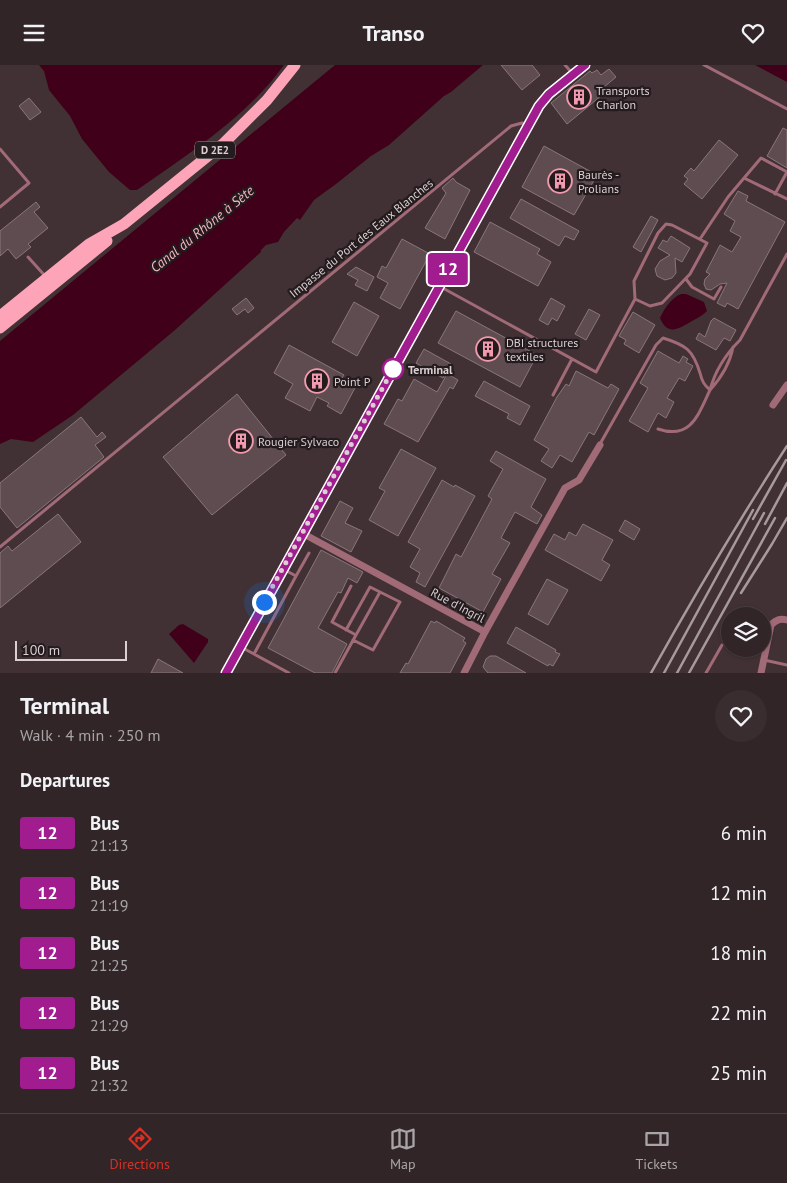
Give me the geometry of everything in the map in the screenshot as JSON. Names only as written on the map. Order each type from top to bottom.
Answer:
[{"type":"main road","name":"D 2E2","points":[[0,328],[89,244],[124,223],[224,143],[267,100],[295,65]]},
{"type":"main road","name":"D 2E2","points":[[0,316],[50,282]]},
{"type":"street","points":[[226,673],[528,125],[544,99],[584,65]]},
{"type":"street","points":[[774,405],[787,385]]},
{"type":"street","name":"Rue d'Ingril","points":[[302,533],[485,632],[565,488],[579,480],[600,445]]},
{"type":"street","points":[[761,673],[771,625],[775,621],[787,620]]},
{"type":"street","points":[[464,673],[485,632]]},
{"type":"lane","points":[[566,65],[573,74]]},
{"type":"lane","points":[[704,65],[787,109]]},
{"type":"lane","name":"Impasse du Port des Eaux Blanches","points":[[0,547],[511,126],[522,123],[528,125]]},
{"type":"lane","points":[[0,149],[29,183],[0,207]]},
{"type":"lane","points":[[700,239],[728,197],[761,158],[787,172],[775,193]]},
{"type":"lane","points":[[744,178],[787,199]]},
{"type":"lane","points":[[439,286],[596,372],[635,299],[634,281],[661,228],[666,225],[672,225],[707,243],[690,274],[662,303],[650,306],[635,299]]},
{"type":"lane","points":[[658,429],[669,433],[688,428],[700,410],[710,390],[712,380],[726,354],[740,340],[787,254]]},
{"type":"lane","points":[[28,257],[50,282]]},
{"type":"lane","points":[[686,279],[692,287],[714,299],[721,287]]},
{"type":"lane","points":[[600,445],[656,345],[662,338],[674,341],[691,351],[704,385],[710,390]]},
{"type":"lane","points":[[553,395],[572,359]]},
{"type":"lane","points":[[254,654],[309,553]]},
{"type":"lane","points":[[283,569],[296,576]]},
{"type":"lane","points":[[350,586],[332,623],[356,635]]},
{"type":"lane","points":[[346,630],[370,587],[400,602],[373,650],[353,640]]},
{"type":"lane","points":[[335,673],[380,592]]},
{"type":"lane","points":[[240,647],[289,673]]},
{"type":"lane","points":[[706,673],[721,647]]},
{"type":"lane","points":[[763,660],[787,665]]},
{"type":"water","points":[[39,65],[284,65],[269,84],[235,118],[137,190],[130,190],[109,172],[82,139],[70,116],[49,90],[44,71]]},
{"type":"water","name":"Canal du Rhône à Sète","points":[[335,65],[483,65],[444,96],[389,145],[371,156],[314,200],[300,220],[297,218],[284,232],[278,242],[266,245],[261,252],[175,330],[73,415],[33,442],[11,439],[0,444],[0,341]]},
{"type":"water","points":[[755,65],[787,65],[787,82]]},
{"type":"water","points":[[681,294],[686,294],[704,302],[707,311],[675,329],[667,328],[660,318],[668,304]]},
{"type":"water","points":[[183,624],[208,639],[208,642],[194,663],[169,634],[179,625]]},
{"type":"building","points":[[501,65],[532,65],[540,75],[522,90]]},
{"type":"building","name":"Transports Charlon","points":[[609,69],[616,77],[604,87],[607,91],[567,124],[551,103],[590,71],[592,73],[597,70],[601,75]]},
{"type":"building","points":[[29,98],[41,112],[30,120],[19,106]]},
{"type":"building","points":[[783,128],[787,130],[787,168],[767,156]]},
{"type":"building","points":[[719,140],[738,155],[702,199],[684,184],[688,179],[684,176],[691,168],[694,171]]},
{"type":"building","name":"Baurès - Prolians","points":[[544,146],[597,175],[574,215],[522,187]]},
{"type":"building","points":[[453,178],[456,182],[470,190],[445,239],[425,228],[446,193],[442,188]]},
{"type":"building","points":[[738,191],[748,196],[746,201],[785,222],[738,309],[727,303],[725,307],[717,303],[727,283],[720,284],[711,290],[706,289],[704,284],[705,279],[710,274],[706,272],[720,245],[732,252],[741,237],[730,231],[735,221],[724,214]]},
{"type":"building","points":[[521,199],[579,231],[574,240],[565,236],[559,246],[510,218]]},
{"type":"building","points":[[36,202],[40,207],[34,212],[48,228],[28,244],[31,247],[16,259],[8,249],[0,256],[0,231]]},
{"type":"building","points":[[651,216],[658,220],[641,252],[633,247]]},
{"type":"building","points":[[490,222],[540,249],[537,254],[551,262],[538,286],[474,252]]},
{"type":"building","points":[[671,236],[690,248],[682,262],[675,258],[676,273],[672,278],[665,280],[657,276],[655,269],[660,261],[670,255],[658,248],[663,240],[667,242]]},
{"type":"building","points":[[402,239],[430,254],[400,309],[380,298],[388,283],[377,277],[382,266],[386,268]]},
{"type":"building","points":[[356,267],[374,277],[367,291],[355,285],[358,280],[347,274]]},
{"type":"building","points":[[246,298],[254,308],[248,313],[245,309],[237,315],[232,309]]},
{"type":"building","points":[[551,298],[565,306],[557,321],[552,318],[548,325],[539,320]]},
{"type":"building","points":[[354,302],[379,316],[357,356],[332,342]]},
{"type":"building","points":[[589,309],[600,315],[586,340],[575,334]]},
{"type":"building","name":"DBI structures textiles","points":[[456,311],[537,355],[520,387],[438,343]]},
{"type":"building","points":[[633,312],[655,325],[639,353],[624,344],[626,340],[619,336]]},
{"type":"building","points":[[714,318],[736,330],[730,341],[724,338],[716,350],[696,339],[699,333],[705,337]]},
{"type":"building","name":"Point P","points":[[289,345],[344,375],[342,378],[356,386],[341,414],[327,406],[329,403],[317,397],[310,411],[285,398],[293,384],[274,373]]},
{"type":"building","points":[[424,349],[451,364],[443,378],[416,363]]},
{"type":"building","points":[[658,351],[679,363],[683,356],[688,359],[686,362],[693,366],[685,381],[679,378],[667,398],[674,402],[666,418],[658,413],[648,432],[629,421],[648,388],[640,383]]},
{"type":"building","points":[[576,371],[608,388],[611,384],[619,389],[594,435],[589,432],[572,462],[560,455],[552,468],[541,461],[549,449],[534,440],[557,397],[566,384],[569,386]]},
{"type":"building","points":[[447,374],[458,380],[453,389],[450,387],[418,442],[384,424],[398,399],[402,401],[414,379],[437,392]]},
{"type":"building","points":[[484,381],[530,406],[520,425],[507,418],[509,414],[475,396]]},
{"type":"building","points":[[237,394],[286,455],[212,515],[163,457]]},
{"type":"building","points":[[81,417],[97,437],[102,432],[106,437],[95,445],[104,457],[17,528],[0,507],[0,483]]},
{"type":"building","points":[[401,449],[436,468],[398,536],[369,520],[385,491],[379,488]]},
{"type":"building","points":[[496,451],[546,479],[531,507],[542,515],[537,524],[515,512],[501,538],[510,543],[492,574],[501,579],[483,612],[439,588],[456,554],[461,557],[492,499],[488,496],[503,469],[490,461]]},
{"type":"building","points":[[442,480],[475,496],[425,587],[416,582],[420,573],[410,567],[420,549],[408,542]]},
{"type":"building","points":[[340,501],[353,508],[345,523],[362,531],[351,552],[321,536]]},
{"type":"building","points":[[58,514],[81,542],[0,608],[0,553],[8,546],[12,551]]},
{"type":"building","points":[[625,520],[640,529],[634,540],[619,531]]},
{"type":"building","points":[[583,524],[613,540],[602,560],[610,565],[601,581],[545,550],[554,534],[565,540],[569,532],[576,536]]},
{"type":"building","points":[[321,550],[363,572],[357,583],[348,578],[341,593],[338,592],[318,628],[347,644],[332,673],[315,673],[268,648]]},
{"type":"building","points":[[547,579],[568,590],[548,625],[528,614]]},
{"type":"building","points":[[431,621],[435,623],[436,621],[465,638],[463,641],[466,643],[450,673],[400,673],[406,663],[408,664]]},
{"type":"building","points":[[516,627],[560,654],[553,666],[549,664],[548,666],[507,643]]},
{"type":"building","points":[[490,656],[496,656],[526,673],[488,673],[483,667],[486,659]]},
{"type":"building","points":[[158,659],[183,673],[151,673]]},
{"type":"railway","points":[[651,673],[717,558],[787,446]]},
{"type":"railway","points":[[753,519],[786,460]]},
{"type":"railway","points":[[765,524],[787,483]]},
{"type":"railway","points":[[664,673],[753,510]]},
{"type":"railway","points":[[677,673],[764,513]]},
{"type":"railway","points":[[689,673],[775,518]]},
{"type":"railway","points":[[741,593],[787,518]]},
{"type":"bus line","name":"12","points":[[226,673],[539,106],[549,94],[585,65]]},
{"type":"place","name":"Transports Charlon","points":[[579,97]]},
{"type":"place","name":"Baurès - Prolians","points":[[560,181]]},
{"type":"place","name":"DBI structures textiles","points":[[488,349]]},
{"type":"place","name":"Terminal","points":[[393,369]]},
{"type":"place","name":"Point P","points":[[317,381]]},
{"type":"place","name":"Rougier Sylvaco","points":[[241,441]]},
{"type":"route","points":[[264,602],[397,362],[393,369]]}]
